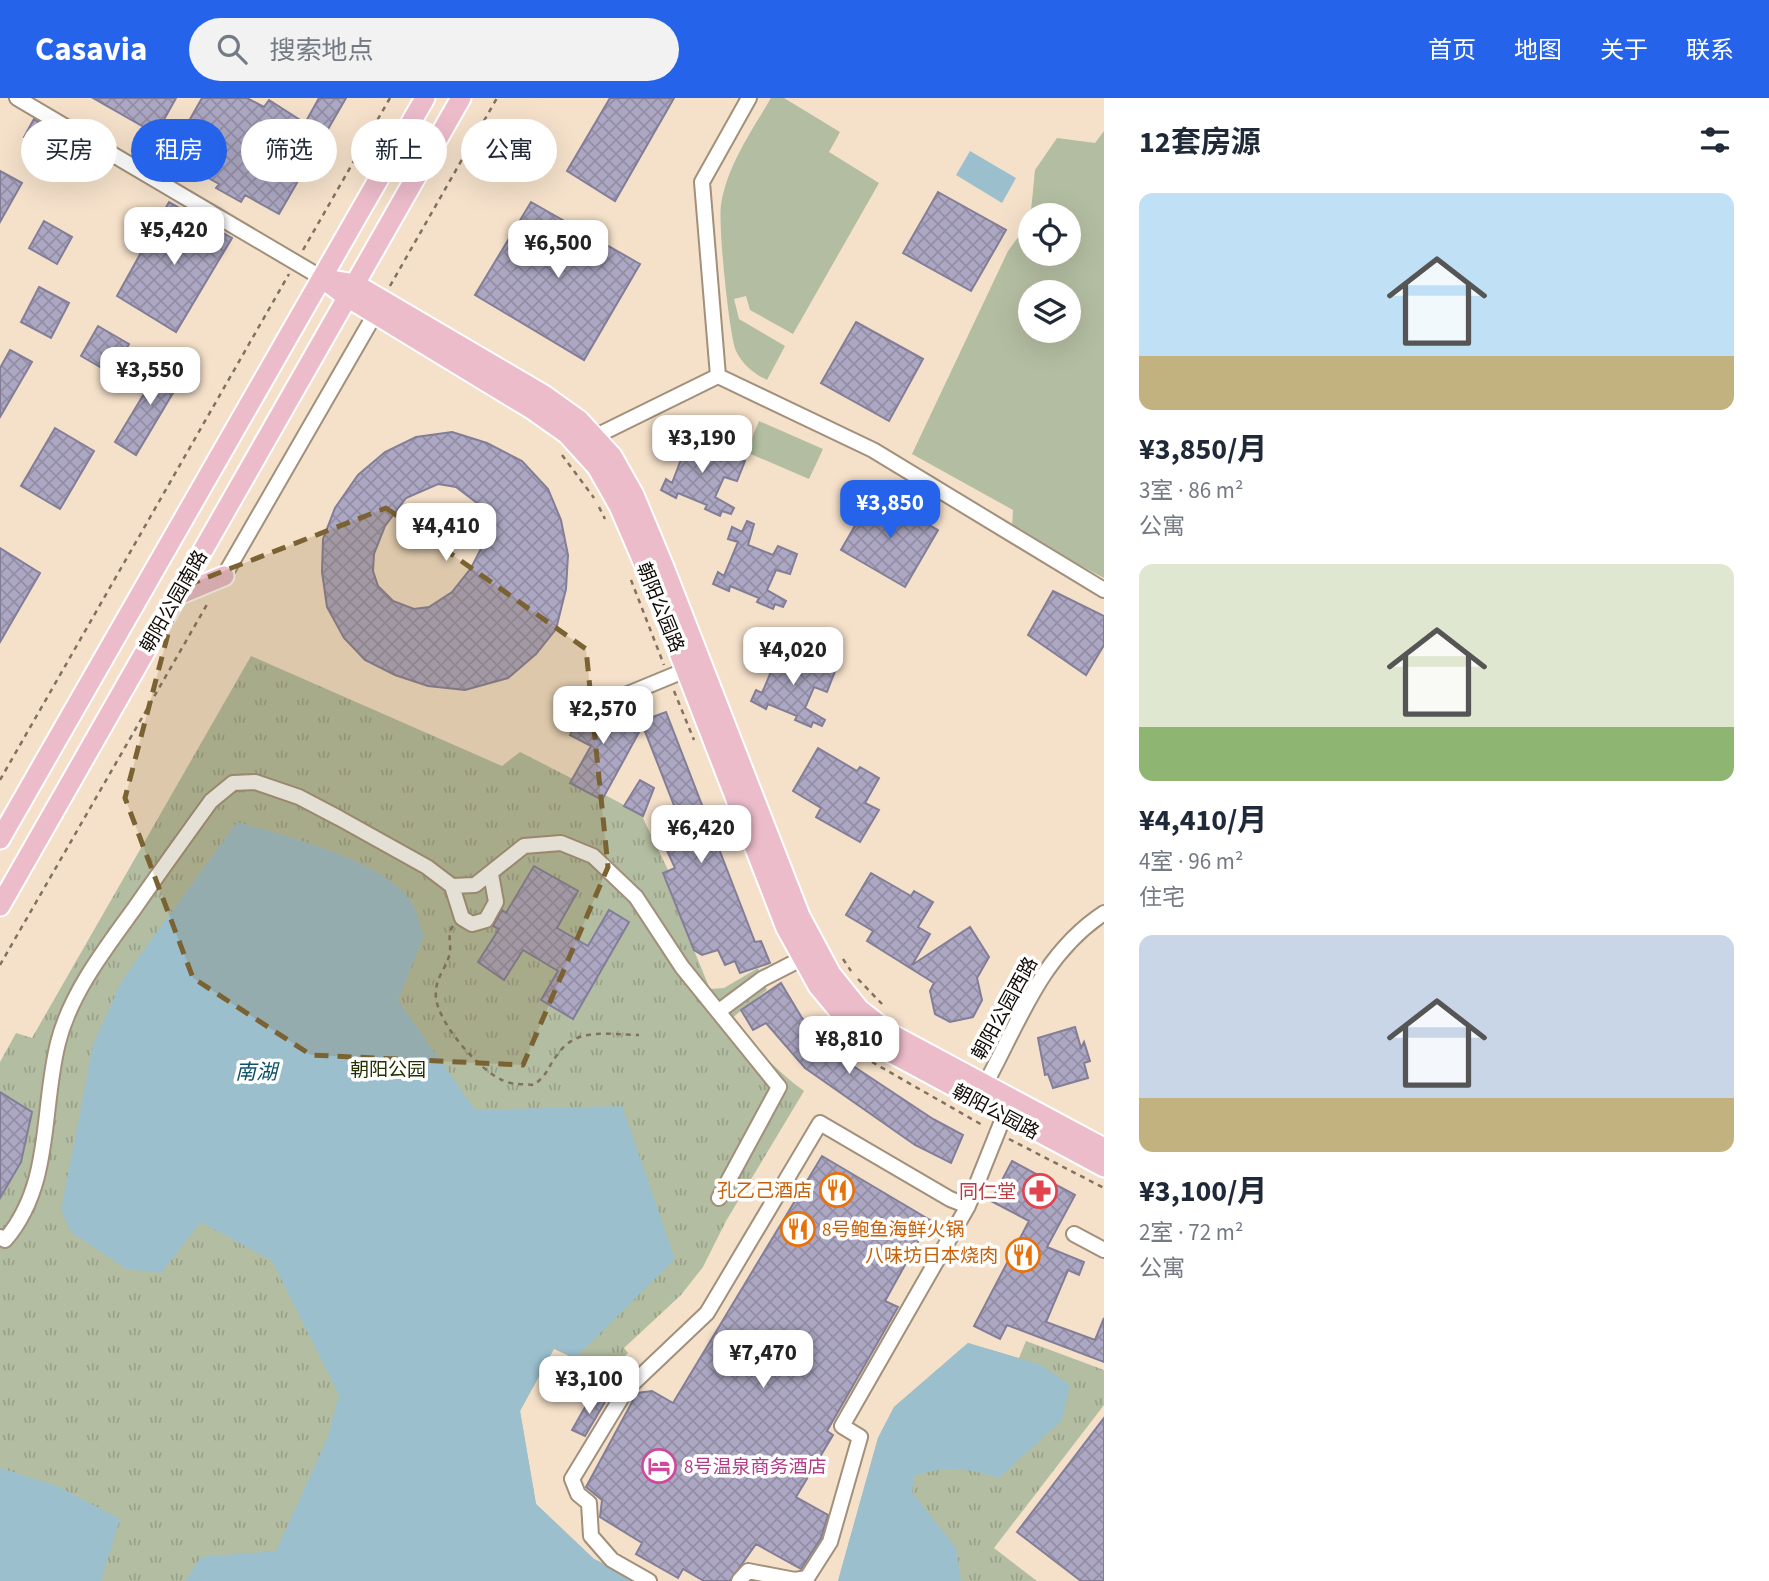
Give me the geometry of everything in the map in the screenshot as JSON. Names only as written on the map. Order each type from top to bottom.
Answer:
[{"type":"main road","name":"朝阳公园南路","points":[[0,839],[425,98]]},
{"type":"main road","name":"朝阳公园南路","points":[[0,906],[461,98]]},
{"type":"main road","name":"朝阳公园路","points":[[322,278],[351,290],[533,410],[567,434],[597,467],[620,506],[786,929],[818,986],[849,1023],[882,1048],[1104,1148]]},
{"type":"main road","name":"朝阳公园路","points":[[378,307],[544,395],[579,420],[612,456],[634,495],[800,916],[831,974],[859,1009],[891,1034],[980,1093],[1004,1116],[1104,1167]]},
{"type":"main road","points":[[176,596],[224,576]]},
{"type":"street","points":[[17,98],[322,278]]},
{"type":"street","points":[[718,376],[702,182],[749,98]]},
{"type":"street","points":[[224,576],[378,307]]},
{"type":"street","points":[[594,437],[718,376]]},
{"type":"street","points":[[718,376],[873,450],[1104,590]]},
{"type":"street","points":[[618,698],[685,670]]},
{"type":"street","points":[[0,1237],[5,1240],[21,1221],[38,1180],[58,1042],[78,996],[101,955],[199,817],[211,801],[233,783],[255,782],[299,797],[427,867],[452,886],[462,918],[472,924],[486,920],[496,902],[491,874]]},
{"type":"street","points":[[452,886],[475,885],[524,846],[561,843],[593,856],[636,897],[682,967],[779,1087],[719,1199]]},
{"type":"street","name":"朝阳公园西路","points":[[980,1093],[1031,991],[1056,955],[1104,913]]},
{"type":"street","points":[[719,1010],[762,979],[803,958]]},
{"type":"street","points":[[740,1581],[748,1571],[795,1580],[807,1578],[830,1542],[860,1437],[842,1426],[968,1206],[1004,1116]]},
{"type":"street","points":[[649,1581],[612,1560],[591,1536],[589,1503],[578,1494],[572,1479],[626,1390],[707,1313],[820,1123],[950,1199],[968,1206]]},
{"type":"street","points":[[1074,1234],[1104,1250]]},
{"type":"path","points":[[0,780],[390,98]]},
{"type":"path","points":[[378,307],[497,98]]},
{"type":"path","points":[[0,965],[210,600]]},
{"type":"path","points":[[462,918],[450,931],[450,953],[438,976],[436,998],[452,1034],[503,1081],[534,1085],[550,1073],[553,1060],[566,1041],[588,1033],[639,1035]]},
{"type":"path","points":[[842,957],[885,1007]]},
{"type":"highlighted area","points":[[386,508],[586,649],[608,867],[523,1065],[311,1055],[193,978],[125,798],[180,588]]},
{"type":"green space","points":[[771,98],[784,98],[840,132],[829,152],[879,183],[793,334],[750,310],[746,296],[734,299],[739,319],[785,346],[767,380],[742,360],[733,341],[720,216],[724,191],[734,163]]},
{"type":"green space","points":[[1104,131],[1104,578],[1012,529],[1013,510],[912,454],[1008,251],[1018,237],[1018,266],[1081,266],[1081,203],[1032,203],[1035,170],[1057,138],[1095,143]]},
{"type":"green space","points":[[759,421],[823,449],[809,479],[746,452]]},
{"type":"green space","name":"朝阳公园","points":[[251,656],[502,766],[520,752],[573,779],[570,783],[601,800],[605,795],[641,814],[668,870],[662,873],[710,989],[724,988],[758,968],[767,990],[732,1018],[765,1057],[804,1091],[726,1221],[703,1267],[681,1295],[624,1348],[628,1353],[604,1378],[601,1371],[554,1349],[520,1411],[536,1504],[594,1559],[640,1581],[0,1581],[0,1062],[16,1033],[32,1038]]},
{"type":"green space","points":[[1026,1341],[1104,1370],[1104,1405],[994,1548],[1037,1581],[838,1581],[878,1438],[894,1407],[968,1343],[1019,1358]]},
{"type":"water","points":[[970,151],[1016,178],[1002,203],[956,175]]},
{"type":"water","name":"南湖","points":[[237,822],[305,842],[355,861],[397,886],[411,901],[424,936],[398,1000],[475,1110],[622,1106],[675,1259],[575,1358],[554,1348],[520,1411],[536,1504],[594,1559],[640,1581],[185,1581],[201,1557],[276,1551],[327,1439],[339,1395],[272,1261],[201,1222],[161,1273],[126,1269],[71,1232],[61,1210],[93,1045],[122,980]]},
{"type":"water","points":[[968,1343],[1041,1365],[1070,1385],[1062,1420],[999,1478],[957,1469],[937,1470],[914,1476],[912,1492],[956,1548],[961,1581],[838,1581],[878,1438],[894,1407]]},
{"type":"water","points":[[0,1468],[57,1486],[120,1519],[101,1581],[0,1581]]},
{"type":"building","points":[[93,98],[176,98],[164,119],[131,120]]},
{"type":"building","points":[[202,98],[247,98],[264,107],[269,100],[299,119],[241,119],[241,182],[297,182],[279,214],[245,195],[241,202],[216,188],[219,184],[215,182],[227,182],[227,119],[190,119]]},
{"type":"building","points":[[319,98],[346,98],[334,119],[307,119]]},
{"type":"building","points":[[610,98],[674,98],[615,201],[567,171]]},
{"type":"building","points":[[0,171],[22,183],[0,222]]},
{"type":"building","points":[[938,192],[1006,230],[971,291],[903,253]]},
{"type":"building","points":[[169,202],[232,238],[176,332],[117,296]]},
{"type":"building","points":[[531,202],[640,264],[584,360],[475,295]]},
{"type":"building","points":[[44,221],[72,237],[57,264],[29,248]]},
{"type":"building","points":[[39,287],[69,303],[51,338],[21,322]]},
{"type":"building","points":[[856,322],[923,359],[889,421],[821,383]]},
{"type":"building","points":[[98,326],[129,344],[112,374],[81,356]]},
{"type":"building","points":[[10,350],[32,362],[0,417],[0,368]]},
{"type":"building","points":[[165,359],[186,371],[136,455],[115,442]]},
{"type":"building","points":[[55,428],[94,451],[60,509],[21,486]]},
{"type":"building","points":[[694,428],[702,431],[695,452],[721,461],[725,453],[745,461],[737,481],[724,477],[715,497],[734,508],[731,514],[722,511],[720,516],[705,509],[707,505],[678,493],[676,498],[661,490],[666,479],[672,483],[685,449],[675,445],[679,434],[690,439]]},
{"type":"building","points":[[452,432],[487,443],[522,461],[548,489],[561,520],[568,555],[566,589],[556,629],[536,654],[508,678],[465,690],[428,686],[395,675],[365,660],[344,638],[327,607],[322,572],[323,539],[335,508],[358,475],[385,452],[416,437]],"holes":[[[438,484],[456,487],[477,503],[485,520],[484,543],[471,568],[452,592],[429,607],[414,609],[393,601],[378,586],[373,571],[374,554],[385,526],[406,498]]]},
{"type":"building","points":[[874,493],[938,530],[905,587],[841,550]]},
{"type":"building","points":[[747,521],[754,524],[748,545],[773,555],[778,546],[797,554],[790,574],[776,570],[767,590],[786,601],[783,607],[775,604],[773,609],[757,602],[759,598],[730,586],[729,591],[713,584],[718,572],[724,576],[738,542],[728,539],[732,527],[742,532]]},
{"type":"building","points":[[0,548],[40,573],[0,642]]},
{"type":"building","points":[[1053,591],[1104,616],[1104,645],[1086,675],[1028,635]]},
{"type":"building","points":[[770,645],[789,653],[786,663],[811,672],[815,664],[835,671],[827,692],[814,687],[805,708],[825,720],[822,726],[813,722],[811,727],[795,720],[797,716],[768,704],[766,709],[751,701],[756,690],[762,693],[776,660],[765,656]]},
{"type":"building","points":[[591,697],[643,725],[602,800],[570,783],[591,746],[570,735]]},
{"type":"building","points":[[666,712],[755,942],[761,941],[770,963],[740,973],[735,961],[725,965],[718,950],[702,955],[694,950],[663,873],[675,868],[664,844],[686,836],[641,721]]},
{"type":"building","points":[[818,748],[857,771],[860,767],[879,778],[865,803],[879,810],[860,842],[816,817],[821,808],[793,791]]},
{"type":"building","points":[[640,780],[654,788],[643,816],[624,806]]},
{"type":"building","points":[[534,866],[578,891],[557,928],[588,946],[609,910],[629,922],[573,1019],[541,1000],[558,971],[523,950],[504,980],[478,962],[499,929],[493,926],[502,910],[506,913]]},
{"type":"building","points":[[871,873],[911,896],[914,891],[933,902],[918,927],[930,934],[912,965],[970,927],[989,957],[977,978],[982,1000],[973,1017],[950,1022],[935,1014],[930,991],[934,983],[867,941],[873,931],[846,915]]},
{"type":"building","points":[[781,983],[802,1018],[832,1052],[933,1119],[963,1135],[951,1163],[915,1145],[805,1068],[766,1023],[753,1030],[741,1010]]},
{"type":"building","points":[[1075,1027],[1081,1048],[1084,1042],[1090,1061],[1084,1063],[1088,1078],[1053,1088],[1048,1074],[1045,1075],[1038,1038]]},
{"type":"building","points":[[0,1092],[32,1112],[21,1162],[0,1198]]},
{"type":"building","points":[[822,1156],[930,1220],[885,1301],[898,1307],[827,1431],[833,1435],[796,1497],[828,1515],[821,1538],[801,1569],[756,1544],[730,1581],[704,1581],[683,1569],[678,1578],[636,1554],[642,1543],[600,1517],[602,1500],[586,1487],[637,1393],[652,1391],[673,1403]]},
{"type":"building","points":[[1012,1161],[1075,1195],[1047,1247],[1084,1262],[1079,1275],[1068,1270],[1046,1322],[1095,1340],[1104,1318],[1104,1362],[1007,1325],[1000,1339],[974,1326],[1029,1221],[991,1201]]},
{"type":"building","points":[[592,1395],[605,1402],[585,1436],[572,1430]]},
{"type":"building","points":[[1104,1418],[1104,1581],[1081,1581],[1017,1532]]},
{"type":"place","name":"孔乙己酒店","points":[[837,1190]]},
{"type":"place","name":"同仁堂","points":[[1040,1191]]},
{"type":"place","name":"8号鲍鱼海鲜火锅","points":[[798,1229]]},
{"type":"place","name":"八味坊日本烧肉","points":[[1023,1255]]},
{"type":"place","name":"8号温泉商务酒店","points":[[659,1466]]}]
